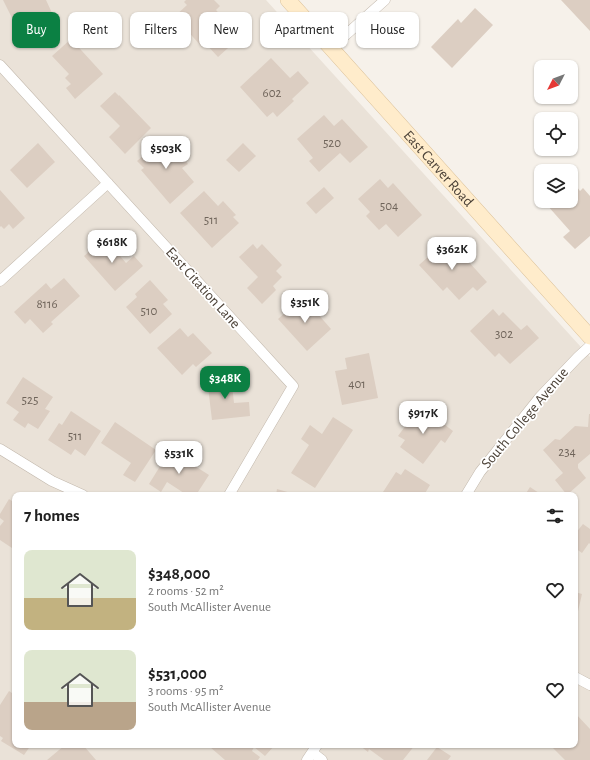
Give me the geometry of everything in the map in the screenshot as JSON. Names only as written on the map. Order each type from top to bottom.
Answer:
[{"type":"street","name":"East Carver Road","points":[[288,0],[299,12]]},
{"type":"street","points":[[348,33],[384,0]]},
{"type":"street","name":"East Carver Road","points":[[331,48],[590,337]]},
{"type":"street","name":"East Citation Lane","points":[[0,65],[293,386],[231,492]]},
{"type":"street","points":[[0,281],[108,184]]},
{"type":"street","name":"South College Avenue","points":[[468,492],[480,472],[540,396],[590,346]]},
{"type":"street","points":[[0,449],[52,481],[76,492]]},
{"type":"street","points":[[578,679],[590,685]]},
{"type":"street","points":[[312,753],[322,760]]},
{"type":"shaded area","points":[[0,0],[266,0],[277,12],[260,12],[260,48],[310,48],[590,357],[590,760],[0,760]]},
{"type":"building","points":[[3,0],[46,0],[52,12],[12,12],[12,18]]},
{"type":"building","points":[[186,0],[214,0],[220,6],[216,10],[218,12],[199,12],[199,44],[191,35],[191,12],[179,12],[187,5],[184,2]]},
{"type":"building","points":[[561,0],[590,0],[590,31]]},
{"type":"building","points":[[475,8],[493,25],[452,68],[431,47],[458,19],[461,23]]},
{"type":"building","points":[[68,42],[68,48],[79,48],[103,74],[75,99],[66,88],[71,84],[65,78],[69,74],[52,56]]},
{"type":"building","points":[[210,48],[228,48],[218,57]]},
{"type":"building","points":[[271,58],[290,78],[298,71],[309,83],[292,99],[294,101],[277,117],[273,112],[267,117],[240,87]]},
{"type":"building","points":[[115,92],[151,128],[125,154],[109,137],[120,126],[100,106]]},
{"type":"building","points":[[324,115],[334,126],[342,119],[368,147],[350,163],[340,153],[319,172],[309,161],[313,158],[297,139]]},
{"type":"building","points":[[165,137],[188,164],[182,168],[194,182],[170,204],[141,170],[144,168],[137,161]]},
{"type":"building","points":[[38,143],[55,162],[27,188],[10,170]]},
{"type":"building","points":[[243,143],[256,156],[239,172],[226,160]]},
{"type":"building","points":[[380,179],[388,188],[393,183],[422,215],[398,237],[386,224],[379,230],[366,216],[370,212],[358,199]]},
{"type":"building","points":[[324,187],[334,198],[316,214],[306,203]]},
{"type":"building","points":[[578,188],[580,191],[583,188],[590,196],[590,236],[575,249],[563,237],[570,231],[550,208],[578,208]]},
{"type":"building","points":[[0,190],[25,218],[13,229],[9,224],[4,229],[1,226],[0,227]]},
{"type":"building","points":[[204,191],[218,206],[223,201],[236,215],[233,217],[239,223],[212,248],[180,213]]},
{"type":"building","points":[[105,238],[126,263],[134,256],[143,266],[115,291],[84,256]]},
{"type":"building","points":[[448,239],[487,282],[477,291],[473,287],[459,300],[447,287],[443,291],[419,265]]},
{"type":"building","points":[[253,244],[257,249],[262,244],[282,265],[276,271],[282,277],[273,286],[276,290],[262,304],[247,288],[258,277],[239,257]]},
{"type":"building","points":[[64,278],[80,296],[51,322],[53,324],[43,333],[30,319],[25,324],[14,312],[46,283],[51,289]]},
{"type":"building","points":[[150,280],[168,300],[163,304],[172,314],[150,334],[126,307],[137,297],[135,294]]},
{"type":"building","points":[[303,297],[331,329],[307,351],[278,319]]},
{"type":"building","points":[[493,309],[499,316],[503,312],[521,330],[527,325],[539,338],[510,364],[499,353],[495,357],[470,331]]},
{"type":"building","points":[[180,328],[188,337],[193,333],[212,353],[196,367],[193,364],[182,375],[157,348]]},
{"type":"building","points":[[369,353],[378,398],[342,405],[335,371],[347,369],[345,358]]},
{"type":"building","points":[[231,376],[234,403],[249,402],[250,416],[212,420],[207,379]]},
{"type":"building","points":[[23,377],[53,397],[45,409],[50,411],[38,429],[28,423],[25,428],[13,420],[19,412],[6,403]]},
{"type":"building","points":[[420,406],[453,431],[445,443],[441,440],[423,464],[400,447],[405,440],[398,436]]},
{"type":"building","points":[[71,411],[101,431],[85,456],[75,449],[71,455],[48,440],[59,423],[62,425]]},
{"type":"building","points":[[590,414],[590,454],[578,464],[578,468],[586,478],[570,492],[565,492],[555,480],[563,473],[543,450],[555,439],[560,440],[575,426],[588,427]]},
{"type":"building","points":[[333,417],[353,430],[315,488],[291,473],[309,445],[301,439],[310,425],[322,434]]},
{"type":"building","points":[[115,422],[156,450],[135,482],[123,475],[131,463],[101,443]]},
{"type":"building","points":[[172,447],[178,452],[176,454],[209,475],[198,492],[182,492],[167,482],[161,492],[149,484]]},
{"type":"building","points":[[405,469],[430,485],[426,492],[383,492],[396,472],[401,475]]},
{"type":"building","points":[[530,487],[538,492],[527,492]]},
{"type":"building","points":[[277,489],[288,492],[276,492]]},
{"type":"building","points":[[9,499],[12,501],[12,548],[0,540],[0,526],[4,521],[0,518],[0,514]]},
{"type":"building","points":[[583,524],[590,529],[590,544],[589,543],[582,553],[578,550],[578,530]]},
{"type":"building","points":[[578,593],[582,594],[578,611]]},
{"type":"building","points":[[9,691],[12,693],[12,748],[1,741],[3,738],[0,736],[0,705]]},
{"type":"building","points":[[578,716],[590,729],[590,760],[565,760],[553,748],[578,748]]},
{"type":"building","points":[[12,748],[29,748],[24,755]]},
{"type":"building","points":[[61,748],[86,748],[96,760],[47,760]]},
{"type":"building","points":[[211,748],[254,748],[252,751],[260,757],[258,760],[225,760]]},
{"type":"building","points":[[255,748],[272,748],[265,756]]},
{"type":"building","points":[[363,748],[413,748],[403,760],[384,760],[369,749],[368,752]]},
{"type":"building","points":[[436,748],[451,756],[448,760],[427,760]]}]
